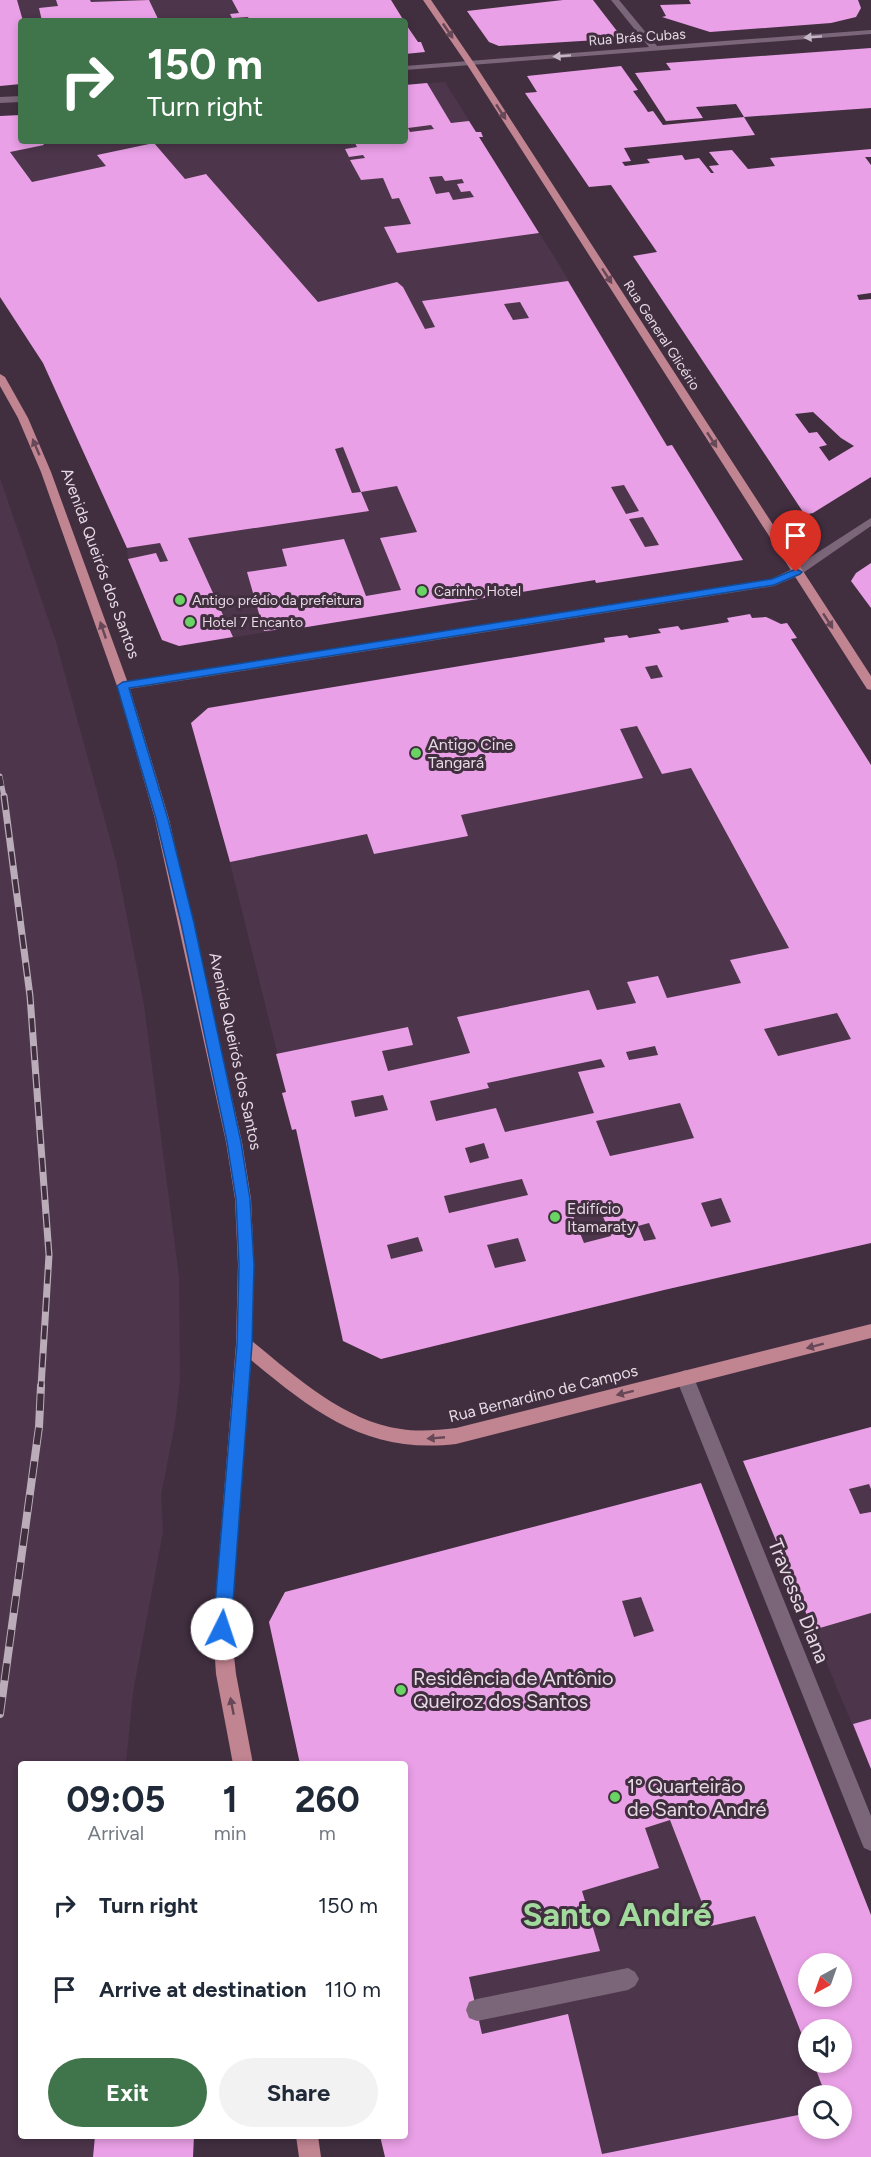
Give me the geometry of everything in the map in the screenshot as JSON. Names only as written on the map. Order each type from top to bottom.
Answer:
[{"type":"main road","name":"Rua General Glicério","points":[[427,0],[470,63],[871,686]]},
{"type":"main road","name":"Avenida Queirós dos Santos","points":[[0,377],[23,418],[46,472],[123,686],[162,819],[234,1142],[243,1199],[246,1254],[244,1344],[222,1629],[226,1674],[242,1761]]},
{"type":"main road","name":"Rua Bernardino de Campos","points":[[244,1344],[282,1376],[330,1409],[383,1434],[428,1439],[456,1436],[871,1331]]},
{"type":"main road","points":[[307,2139],[310,2157]]},
{"type":"street","points":[[615,0],[655,49]]},
{"type":"street","name":"Rua Brás Cubas","points":[[408,68],[871,32]]},
{"type":"street","points":[[0,100],[18,99]]},
{"type":"street","points":[[123,686],[774,582],[796,572],[871,522]]},
{"type":"street","name":"Travessa Diana","points":[[685,1378],[871,1841]]},
{"type":"street","points":[[477,2010],[628,1979]]},
{"type":"shaded area","points":[[0,0],[391,0],[402,18],[18,18]]},
{"type":"shaded area","points":[[445,82],[558,263],[734,557],[179,646],[162,640],[100,485],[43,363],[0,297],[0,116],[18,115],[18,144],[408,144],[408,85]]},
{"type":"shaded area","points":[[0,478],[56,642],[116,861],[144,1005],[179,1277],[180,1379],[175,1424],[161,1495],[163,1532],[133,1692],[126,1761],[18,1761],[18,2139],[95,2139],[93,2157],[0,2157]]},
{"type":"shaded area","points":[[760,617],[772,618],[781,624],[871,765],[871,1243],[664,1290],[381,1359],[343,1341],[296,1129],[230,862],[191,723],[208,708]]},
{"type":"shaded area","points":[[871,1427],[871,1770],[743,1461]]},
{"type":"shaded area","name":"1º Quarteirão de Santo André","points":[[610,1508],[871,1915],[871,2157],[385,2157],[381,2139],[408,2139],[408,1761],[299,1761],[269,1622],[285,1592]]},
{"type":"building","points":[[0,0],[17,0],[22,18],[18,18],[18,84],[0,86]]},
{"type":"building","points":[[56,0],[90,0],[91,2],[149,0],[158,18],[41,18],[39,8],[58,6]]},
{"type":"building","points":[[232,0],[391,0],[402,18],[232,18],[230,14],[239,13]]},
{"type":"building","points":[[563,0],[593,0],[620,35],[614,39],[499,46],[489,42],[467,11]]},
{"type":"building","points":[[689,0],[858,0],[861,8],[856,17],[831,23],[710,32],[662,17],[666,16],[660,5],[691,4]]},
{"type":"building","points":[[408,27],[418,42],[421,42],[425,52],[408,54]]},
{"type":"building","points":[[871,48],[871,108],[744,117],[736,104],[696,107],[703,118],[666,121],[635,73],[671,70],[666,63]]},
{"type":"building","points":[[621,66],[638,90],[633,91],[648,112],[653,111],[663,125],[744,117],[755,135],[624,148],[631,161],[622,162],[625,166],[650,163],[647,159],[682,155],[685,160],[699,158],[711,173],[714,173],[709,166],[719,165],[709,152],[732,150],[748,169],[775,166],[770,158],[871,149],[871,157],[865,157],[871,165],[871,293],[857,295],[859,300],[871,299],[871,477],[813,513],[803,512],[633,256],[657,252],[611,185],[589,187],[525,93],[537,92],[527,76]],"holes":[[[813,412],[841,438],[854,446],[829,461],[819,447],[827,445],[817,432],[809,433],[795,414]]]},
{"type":"building","points":[[427,83],[451,123],[469,121],[476,132],[481,132],[483,137],[479,137],[539,233],[397,253],[384,227],[411,224],[399,198],[392,199],[383,178],[361,180],[350,160],[365,158],[363,155],[349,157],[345,149],[357,147],[356,144],[408,144],[408,128],[408,85]],"holes":[[[431,125],[434,129],[410,132],[408,128]],[[442,176],[445,181],[462,179],[464,183],[457,184],[461,192],[470,191],[474,197],[453,200],[449,192],[436,194],[429,177]]]},
{"type":"building","points":[[18,115],[18,144],[44,145],[10,152],[32,182],[106,166],[97,155],[149,144],[155,144],[185,179],[206,174],[318,302],[397,282],[403,287],[425,329],[435,327],[422,301],[568,281],[667,446],[672,445],[743,560],[596,583],[595,580],[307,627],[264,631],[247,572],[287,566],[282,549],[344,539],[366,596],[401,590],[380,538],[417,532],[397,486],[361,492],[369,511],[188,538],[233,637],[179,646],[162,640],[128,559],[156,553],[160,562],[168,561],[160,543],[127,548],[43,363],[0,297],[0,116]],"holes":[[[520,302],[529,318],[513,320],[504,304]],[[343,447],[361,492],[352,493],[335,449]],[[624,485],[639,511],[626,514],[611,487]],[[643,517],[659,545],[645,547],[629,519]]]},
{"type":"building","points":[[871,563],[871,608],[851,581],[856,573]]},
{"type":"building","points":[[750,614],[752,618],[766,617],[781,624],[787,623],[797,638],[791,639],[871,765],[871,1243],[664,1290],[381,1359],[343,1341],[296,1129],[292,1130],[282,1093],[286,1092],[276,1054],[408,1027],[413,1045],[382,1051],[388,1071],[470,1053],[457,1017],[589,990],[597,1010],[636,1003],[627,982],[658,976],[667,998],[741,983],[730,960],[789,948],[691,768],[662,774],[637,726],[620,729],[643,778],[461,815],[468,836],[374,854],[367,834],[230,862],[191,723],[208,708],[605,642],[604,638],[627,635],[629,638],[661,633],[658,629],[678,626],[681,630],[729,622],[727,618]],"holes":[[[657,665],[663,677],[651,679],[645,667]],[[837,1013],[851,1039],[778,1056],[764,1029]],[[655,1046],[658,1055],[629,1060],[626,1052]],[[601,1059],[605,1067],[578,1072],[594,1113],[505,1132],[496,1108],[436,1121],[430,1101],[489,1088],[487,1083]],[[383,1095],[388,1110],[355,1117],[351,1101]],[[680,1103],[694,1138],[610,1156],[596,1121]],[[484,1143],[489,1158],[470,1163],[465,1148]],[[522,1179],[528,1195],[449,1213],[444,1196]],[[721,1198],[731,1222],[711,1227],[701,1203]],[[597,1202],[611,1236],[584,1243],[570,1208]],[[649,1223],[656,1239],[644,1241],[638,1226]],[[418,1237],[423,1251],[391,1259],[387,1245]],[[518,1238],[526,1261],[495,1268],[487,1245]]]},
{"type":"building","points":[[871,1427],[871,1489],[869,1484],[849,1489],[860,1514],[871,1512],[871,1613],[813,1630],[743,1461]]},
{"type":"building","name":"1º Quarteirão de Santo André","points":[[701,1483],[871,1915],[871,2157],[385,2157],[381,2139],[408,2139],[408,1761],[299,1761],[269,1622],[285,1592]],"holes":[[[641,1597],[654,1631],[634,1637],[622,1601]],[[670,1820],[711,1926],[755,1916],[798,2025],[798,2019],[852,2019],[852,2073],[817,2073],[822,2085],[852,2085],[852,2139],[798,2139],[798,2115],[602,2154],[568,2014],[482,2034],[469,1977],[600,1951],[582,1891],[659,1868],[645,1828]]]},
{"type":"building","points":[[871,1719],[871,1769],[853,1724]]},
{"type":"building","points":[[95,2139],[194,2139],[193,2157],[93,2157]]},
{"type":"railway","points":[[0,776],[4,797]]},
{"type":"railway","points":[[4,796],[30,996],[49,1255],[41,1387]]},
{"type":"railway","points":[[0,1714],[39,1427],[41,1386]]},
{"type":"place","name":"Carinho Hotel","points":[[422,591]]},
{"type":"place","name":"Antigo prédio da prefeitura","points":[[180,600]]},
{"type":"place","name":"Hotel 7 Encanto","points":[[190,622]]},
{"type":"place","name":"Antigo Cine Tangará","points":[[416,753]]},
{"type":"place","name":"Edifício Itamaraty","points":[[555,1217]]},
{"type":"place","name":"Residência de Antônio Queiroz dos Santos","points":[[401,1690]]},
{"type":"place","name":"1º Quarteirão de Santo André","points":[[615,1797]]},
{"type":"district","name":"Santo André","points":[[617,1914]]},
{"type":"route","points":[[222,1629],[244,1344],[246,1265],[243,1199],[234,1142],[187,923],[162,819],[123,686],[774,582],[796,572]]}]
